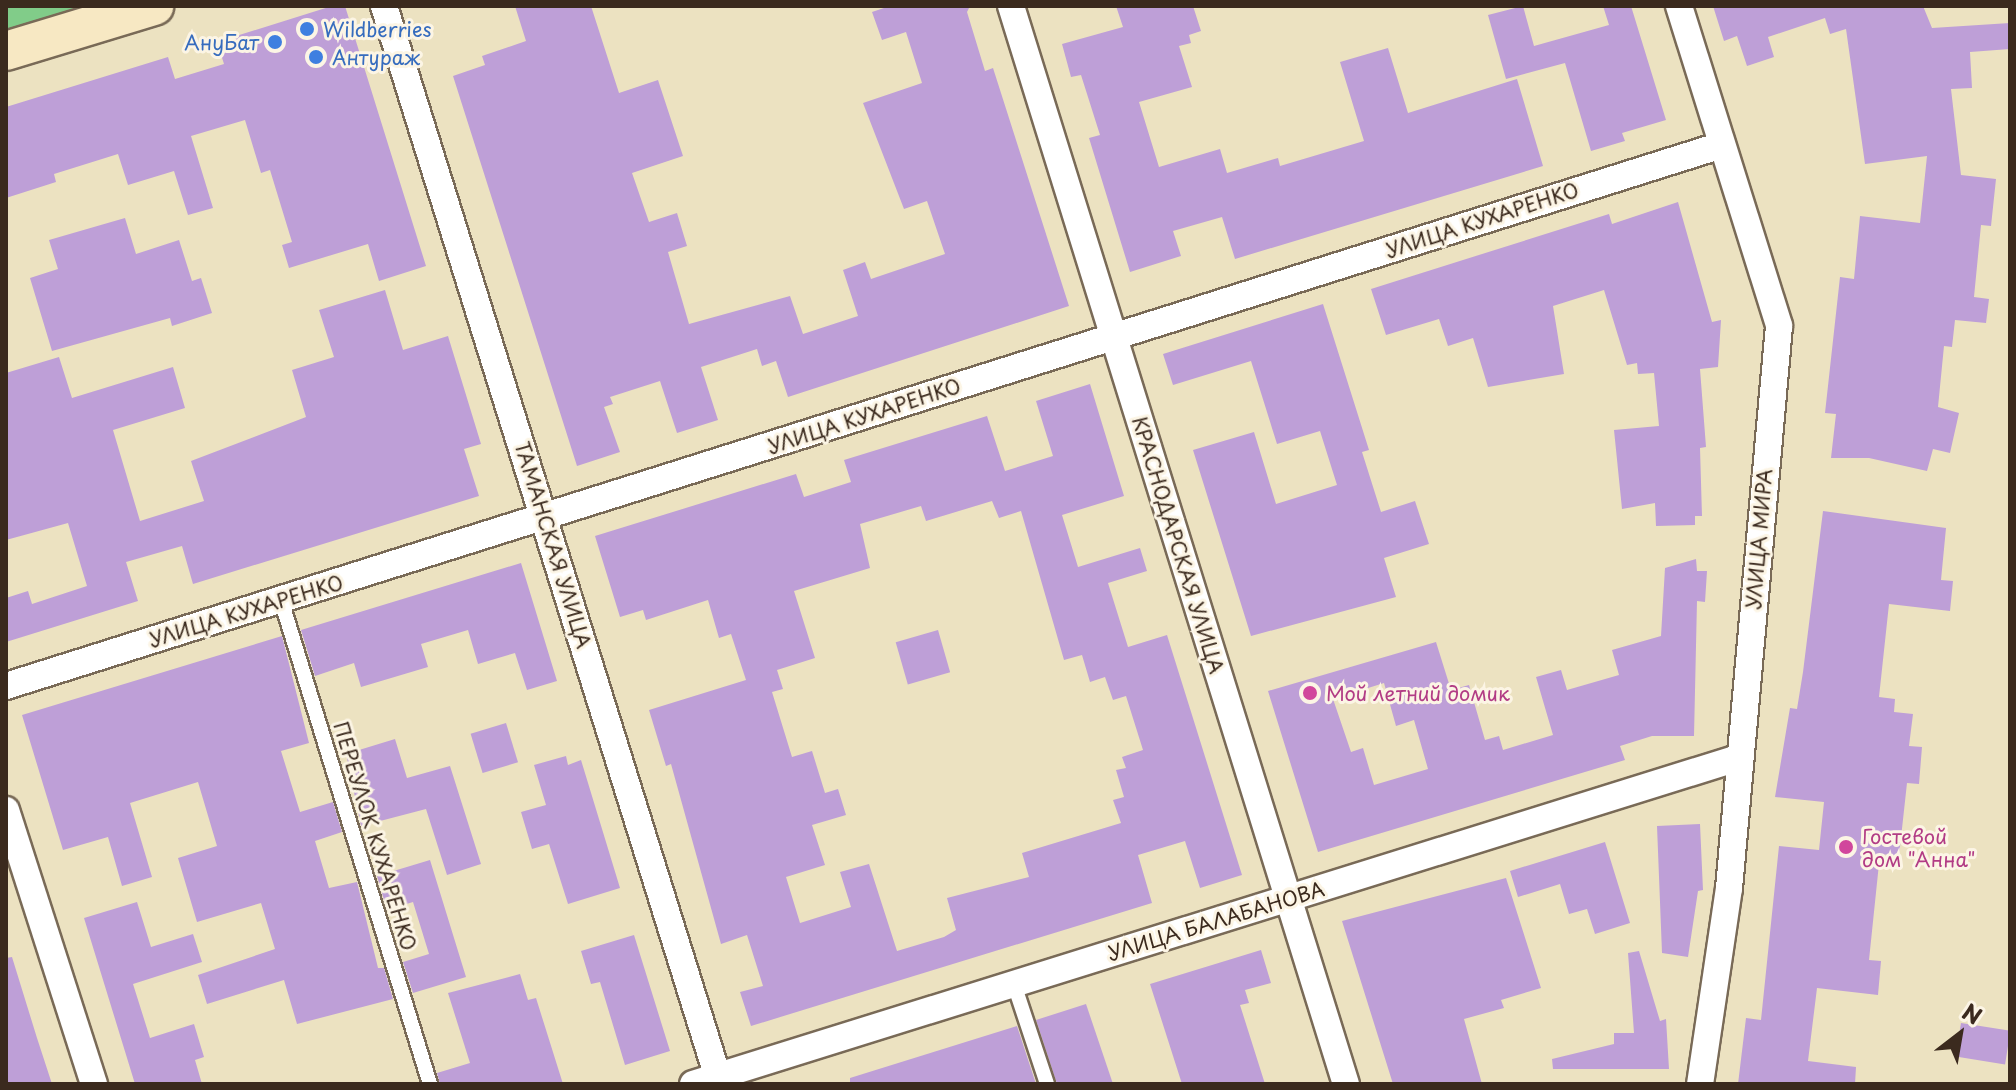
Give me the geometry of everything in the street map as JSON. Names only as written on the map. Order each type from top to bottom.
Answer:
[{"type":"main road","points":[[6,51],[154,6]]},
{"type":"street","name":"ТАМАНСКАЯ УЛИЦА","points":[[384,6],[545,516],[710,1082]]},
{"type":"street","name":"КРАСНОДАРСКАЯ УЛИЦА","points":[[1011,6],[1346,1084]]},
{"type":"street","name":"УЛИЦА МИРА","points":[[1679,6],[1779,326],[1738,758],[1729,888],[1700,1084]]},
{"type":"street","name":"УЛИЦА КУХАРЕНКО","points":[[6,686],[1722,145]]},
{"type":"street","name":"УЛИЦА БАЛАБАНОВА","points":[[710,1082],[1738,758]]},
{"type":"street","points":[[6,810],[94,1084]]},
{"type":"lane","name":"ПЕРЕУЛОК КУХАРЕНКО","points":[[281,600],[430,1084]]},
{"type":"lane","points":[[1014,984],[1047,1084]]},
{"type":"green space","points":[[6,6],[81,6],[6,30]]},
{"type":"building","points":[[332,6],[345,6],[426,266],[379,281],[368,244],[289,268],[282,245],[292,242],[270,170],[261,173],[245,120],[191,136],[213,208],[188,215],[174,171],[128,185],[118,154],[54,174],[56,182],[6,198],[6,107],[168,57],[175,79],[224,64],[217,42]]},
{"type":"building","points":[[515,6],[591,6],[619,93],[658,80],[683,156],[632,173],[649,222],[677,213],[687,246],[668,252],[689,324],[790,296],[803,334],[858,316],[843,270],[865,262],[871,279],[945,254],[927,201],[904,209],[863,103],[922,83],[906,32],[882,40],[872,12],[890,6],[970,6],[967,12],[985,71],[993,68],[1069,306],[788,397],[776,361],[762,366],[757,349],[701,367],[718,420],[677,433],[660,381],[610,397],[613,404],[604,407],[620,452],[577,466],[453,76],[485,65],[482,56],[526,41]]},
{"type":"building","points":[[1116,6],[1193,6],[1201,31],[1189,35],[1191,43],[1179,46],[1192,87],[1139,102],[1159,167],[1220,149],[1227,173],[1278,158],[1280,166],[1364,141],[1340,62],[1388,48],[1408,113],[1517,79],[1543,166],[1235,259],[1222,217],[1173,231],[1181,256],[1130,272],[1089,138],[1100,135],[1081,75],[1071,77],[1062,44],[1123,27]]},
{"type":"building","points":[[1523,6],[1534,46],[1609,25],[1603,6],[1631,6],[1666,120],[1622,133],[1625,141],[1591,151],[1565,63],[1506,79],[1488,15]]},
{"type":"building","points":[[1713,6],[1923,6],[1932,28],[2010,23],[2010,49],[1970,52],[1972,88],[1951,89],[1961,175],[1996,179],[1991,226],[1981,225],[1974,297],[1989,299],[1986,323],[1955,320],[1952,347],[1944,346],[1938,407],[1959,413],[1950,453],[1933,449],[1927,471],[1869,458],[1831,458],[1836,414],[1825,413],[1840,277],[1854,279],[1860,216],[1920,223],[1927,156],[1865,164],[1846,29],[1830,34],[1825,18],[1768,37],[1774,57],[1747,66],[1737,36],[1724,41]]},
{"type":"building","points":[[1678,202],[1712,322],[1721,320],[1718,367],[1700,369],[1706,447],[1700,448],[1702,516],[1695,516],[1695,525],[1656,526],[1655,503],[1622,509],[1614,430],[1659,426],[1654,373],[1638,374],[1637,363],[1627,365],[1604,290],[1553,306],[1564,374],[1488,387],[1473,338],[1448,346],[1439,319],[1386,335],[1371,289],[1609,214],[1612,224]]},
{"type":"building","points":[[125,218],[136,254],[179,240],[192,281],[201,278],[212,313],[172,326],[170,318],[52,351],[30,278],[58,269],[49,240]]},
{"type":"building","points":[[385,290],[403,350],[448,336],[481,444],[464,449],[479,496],[193,584],[182,546],[126,562],[138,601],[6,642],[6,598],[28,591],[32,604],[87,586],[68,523],[6,540],[6,373],[59,357],[72,398],[173,367],[185,408],[113,430],[140,521],[204,501],[191,461],[306,417],[292,370],[334,357],[319,310]]},
{"type":"building","points":[[1323,304],[1369,450],[1362,452],[1381,512],[1415,501],[1429,544],[1384,558],[1396,597],[1251,636],[1193,450],[1254,432],[1276,504],[1337,485],[1320,431],[1277,444],[1251,361],[1173,385],[1163,354]]},
{"type":"building","points":[[1090,384],[1124,496],[1062,515],[1078,567],[1140,548],[1147,571],[1108,583],[1128,647],[1167,635],[1242,875],[1200,888],[1185,841],[1138,855],[1152,903],[751,1026],[740,992],[763,986],[747,935],[721,944],[671,764],[666,766],[649,710],[746,680],[731,634],[719,638],[708,600],[646,620],[643,610],[620,617],[595,536],[796,474],[804,497],[851,482],[844,460],[987,416],[1005,471],[1053,456],[1036,401]],"holes":[[[992,501],[999,518],[1021,511],[1064,660],[1082,655],[1090,682],[1105,677],[1113,700],[1126,696],[1143,750],[1122,757],[1126,768],[1116,770],[1124,797],[1113,800],[1121,823],[1022,853],[1029,877],[947,898],[956,930],[944,937],[897,951],[869,864],[840,872],[851,907],[800,923],[786,877],[825,865],[812,825],[846,815],[838,789],[825,793],[812,751],[792,757],[772,692],[783,689],[777,670],[815,658],[794,591],[870,568],[860,524],[921,506],[926,521]]]},
{"type":"building","points":[[1823,511],[1946,528],[1941,580],[1953,581],[1950,611],[1889,604],[1879,697],[1895,699],[1894,712],[1913,714],[1909,746],[1922,747],[1919,784],[1907,783],[1899,856],[1880,854],[1869,960],[1881,961],[1878,995],[1817,988],[1808,1061],[1856,1067],[1855,1084],[1738,1084],[1746,1018],[1761,1020],[1779,846],[1819,850],[1824,802],[1775,797],[1790,708],[1797,709]]},
{"type":"building","points":[[1696,559],[1697,571],[1707,571],[1705,602],[1697,601],[1694,736],[1652,736],[1620,746],[1625,760],[1318,852],[1268,691],[1436,642],[1451,690],[1469,685],[1485,740],[1499,736],[1503,750],[1553,735],[1536,677],[1561,670],[1567,690],[1619,675],[1612,650],[1661,636],[1665,568]],"holes":[[[1384,683],[1396,726],[1414,720],[1428,769],[1374,785],[1363,748],[1351,752],[1333,699]]]},
{"type":"building","points":[[521,563],[557,681],[527,690],[515,653],[478,664],[468,630],[421,644],[428,667],[361,687],[354,663],[315,676],[301,630]]},
{"type":"building","points":[[938,630],[950,672],[908,684],[896,642]]},
{"type":"building","points":[[282,636],[309,743],[281,751],[300,812],[333,802],[342,832],[315,841],[329,888],[357,882],[378,968],[384,968],[393,999],[297,1024],[284,980],[207,1004],[198,975],[275,949],[261,903],[197,922],[178,858],[217,846],[198,782],[130,803],[152,877],[122,886],[108,837],[63,850],[22,715]]},
{"type":"building","points":[[506,723],[518,762],[483,773],[471,734]]},
{"type":"building","points":[[395,739],[407,778],[450,766],[481,864],[447,875],[426,809],[361,826],[346,754]]},
{"type":"building","points":[[566,756],[568,765],[581,760],[620,888],[568,904],[549,844],[532,849],[521,812],[546,805],[534,765]]},
{"type":"building","points":[[1700,824],[1703,890],[1698,891],[1688,957],[1662,953],[1657,826]]},
{"type":"building","points":[[1605,842],[1630,923],[1595,934],[1587,909],[1569,914],[1560,884],[1518,897],[1510,871]]},
{"type":"building","points":[[430,860],[466,977],[413,993],[403,962],[429,954],[413,902],[387,910],[377,876]]},
{"type":"building","points":[[1506,878],[1541,988],[1501,1000],[1504,1008],[1464,1019],[1482,1084],[1393,1084],[1342,921]]},
{"type":"building","points":[[137,902],[151,947],[193,934],[202,962],[133,984],[150,1038],[194,1024],[204,1057],[195,1060],[202,1084],[135,1084],[84,918]]},
{"type":"building","points":[[634,935],[670,1051],[625,1065],[600,982],[591,984],[581,951]]},
{"type":"building","points":[[1261,950],[1271,983],[1245,990],[1249,1003],[1240,1005],[1265,1084],[1182,1084],[1150,984]]},
{"type":"building","points":[[1639,951],[1660,1021],[1666,1019],[1669,1069],[1553,1069],[1552,1059],[1614,1044],[1614,1033],[1634,1033],[1628,953]]},
{"type":"building","points":[[12,957],[52,1084],[6,1084],[6,958]]},
{"type":"building","points":[[520,974],[528,1000],[536,998],[563,1084],[440,1084],[437,1073],[470,1063],[448,993]]},
{"type":"building","points":[[1086,1004],[1113,1084],[1057,1084],[1036,1020]]},
{"type":"building","points":[[1961,1023],[2010,1031],[2005,1064],[1956,1057]]},
{"type":"building","points":[[1017,1026],[1036,1084],[850,1084],[850,1078]]},
{"type":"place","name":"Wildberries","points":[[307,29]]},
{"type":"place","name":"АнуБат","points":[[275,42]]},
{"type":"place","name":"Антураж","points":[[316,57]]},
{"type":"place","name":"Мой летний домик","points":[[1310,693]]},
{"type":"place","name":"Гостевой дом \"Анна\"","points":[[1846,847]]}]
